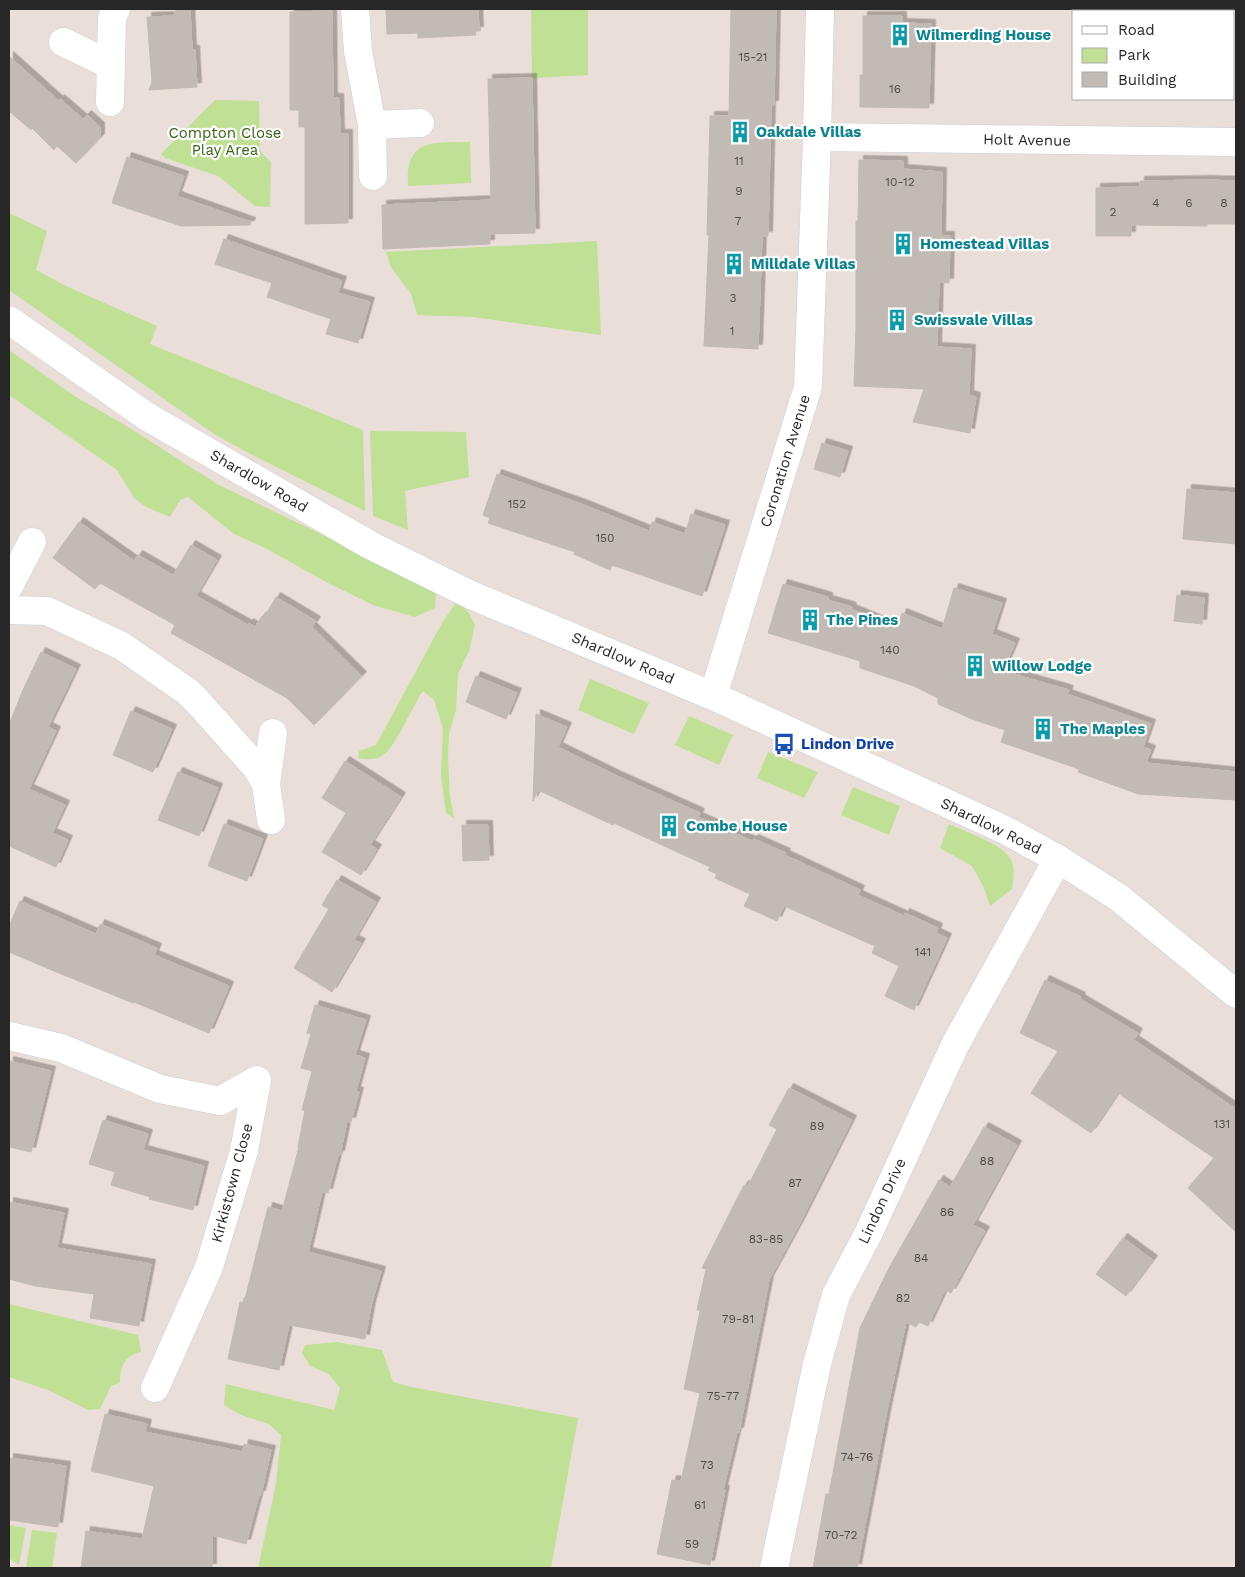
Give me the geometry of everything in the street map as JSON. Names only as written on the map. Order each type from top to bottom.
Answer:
[{"type":"street","points":[[110,102],[112,18],[116,9]]},
{"type":"street","points":[[355,9],[358,51],[372,125],[373,176]]},
{"type":"street","name":"Coronation Avenue","points":[[714,696],[808,387],[820,9]]},
{"type":"street","points":[[63,42],[111,64]]},
{"type":"street","points":[[372,125],[420,123]]},
{"type":"street","name":"Holt Avenue","points":[[817,137],[1236,142]]},
{"type":"street","name":"Shardlow Road","points":[[9,320],[146,416],[370,545],[471,595],[714,696],[1005,830],[1058,859],[1118,897],[1236,994]]},
{"type":"street","points":[[9,586],[32,542]]},
{"type":"street","points":[[9,610],[47,611],[122,646],[134,654],[188,692],[256,767],[266,784]]},
{"type":"street","points":[[271,820],[266,784],[273,733]]},
{"type":"street","name":"Lindon Drive","points":[[774,1568],[818,1364],[836,1295],[869,1232],[955,1045],[1058,859]]},
{"type":"street","name":"Kirkistown Close","points":[[9,1036],[61,1048],[160,1088],[220,1101],[257,1080],[244,1151],[208,1267],[154,1388]]},
{"type":"green space","points":[[531,9],[588,9],[588,75],[532,78]]},
{"type":"green space","name":"Compton Close Play Area","points":[[215,100],[259,101],[260,151],[271,162],[270,207],[255,206],[218,176],[165,158],[161,154]]},
{"type":"green space","points":[[445,142],[470,142],[471,183],[408,186],[408,170],[411,159],[424,146]]},
{"type":"green space","points":[[9,213],[47,231],[36,270],[68,287],[157,326],[150,344],[363,430],[365,511],[214,434],[9,290]]},
{"type":"green space","points":[[597,241],[601,335],[473,317],[417,315],[411,294],[391,267],[386,252]]},
{"type":"green space","points":[[9,350],[76,397],[125,425],[217,484],[418,583],[436,589],[435,608],[415,617],[373,605],[328,583],[267,549],[234,534],[188,497],[180,500],[170,517],[146,507],[134,498],[117,470],[9,395]]},
{"type":"green space","points":[[370,431],[466,432],[469,477],[405,491],[408,530],[373,516]]},
{"type":"green space","points":[[457,601],[469,613],[475,625],[469,651],[458,674],[456,710],[449,734],[450,796],[454,818],[446,813],[441,776],[443,729],[434,700],[423,691],[393,745],[387,752],[376,758],[358,758],[359,751],[376,745],[442,623]]},
{"type":"green space","points":[[590,679],[649,703],[634,734],[578,710]]},
{"type":"green space","points":[[689,716],[733,735],[719,765],[675,745]]},
{"type":"green space","points":[[768,752],[818,772],[804,798],[757,778]]},
{"type":"green space","points":[[853,787],[900,806],[889,835],[841,815]]},
{"type":"green space","points":[[949,824],[999,847],[1012,861],[1014,873],[1012,889],[990,906],[984,888],[972,866],[940,848]]},
{"type":"green space","points":[[9,1304],[138,1335],[141,1352],[131,1356],[124,1363],[120,1383],[111,1386],[100,1409],[88,1410],[48,1390],[9,1377]]},
{"type":"green space","points":[[337,1342],[382,1350],[393,1382],[578,1418],[551,1568],[258,1568],[276,1484],[281,1435],[269,1424],[241,1415],[224,1405],[226,1384],[334,1410],[340,1388],[329,1374],[310,1366],[302,1353],[305,1345]]},
{"type":"green space","points":[[9,1525],[26,1528],[19,1565],[9,1558]]},
{"type":"green space","points":[[32,1530],[57,1533],[52,1568],[26,1568]]},
{"type":"building","points":[[176,9],[190,9],[192,50],[195,50],[197,87],[149,90],[152,82],[147,17],[174,16]]},
{"type":"building","points":[[386,9],[478,9],[479,31],[475,31],[476,35],[418,38],[418,33],[387,34]]},
{"type":"building","points":[[731,9],[776,9],[774,105],[771,105],[768,236],[762,236],[758,349],[704,346],[709,235],[707,235],[710,116],[729,116]]},
{"type":"building","points":[[332,11],[333,98],[339,98],[340,134],[348,134],[348,223],[305,224],[305,127],[299,127],[299,110],[290,110],[290,12]]},
{"type":"building","points":[[863,16],[902,16],[902,23],[931,24],[929,108],[860,107],[860,75],[863,75]]},
{"type":"building","points":[[9,56],[59,101],[60,99],[83,119],[87,115],[100,127],[100,138],[76,163],[57,146],[54,150],[32,128],[31,130],[9,111]]},
{"type":"building","points":[[532,78],[535,233],[490,234],[490,244],[383,249],[382,205],[491,200],[488,79]]},
{"type":"building","points":[[127,157],[184,176],[177,196],[251,222],[250,225],[181,226],[112,203]]},
{"type":"building","points":[[859,160],[903,161],[903,169],[942,172],[941,236],[950,236],[949,283],[939,282],[937,347],[971,349],[969,395],[976,397],[970,433],[913,422],[924,389],[854,386],[856,221],[858,221]]},
{"type":"building","points":[[1140,181],[1236,181],[1236,224],[1207,224],[1207,226],[1131,225],[1131,236],[1096,236],[1096,188],[1140,187]]},
{"type":"building","points":[[224,239],[342,281],[338,293],[370,302],[358,343],[326,334],[331,319],[267,297],[272,283],[215,264]]},
{"type":"building","points":[[822,443],[848,451],[840,477],[814,469]]},
{"type":"building","points":[[497,474],[584,505],[649,531],[652,522],[685,534],[691,514],[725,525],[702,596],[612,565],[610,570],[574,554],[575,552],[488,523],[490,518],[483,515]]},
{"type":"building","points":[[1187,489],[1236,493],[1236,544],[1183,539]]},
{"type":"building","points":[[79,522],[134,561],[138,555],[173,575],[191,545],[217,560],[196,596],[255,627],[262,616],[264,618],[276,597],[316,621],[312,627],[362,676],[314,725],[287,698],[171,633],[175,625],[100,583],[95,589],[53,558]]},
{"type":"building","points":[[783,584],[828,597],[828,600],[852,607],[851,609],[897,628],[902,613],[942,629],[954,588],[1002,603],[992,634],[1015,643],[1003,671],[1069,690],[1067,694],[1151,724],[1143,747],[1151,750],[1146,763],[1236,772],[1236,800],[1138,794],[1078,772],[1079,769],[1001,742],[1005,730],[972,719],[938,704],[938,698],[914,686],[860,668],[860,661],[768,633]]},
{"type":"building","points":[[1177,595],[1204,598],[1202,624],[1174,621]]},
{"type":"building","points":[[41,652],[76,669],[48,727],[56,731],[29,789],[65,805],[52,833],[68,840],[56,867],[9,846],[9,725]]},
{"type":"building","points":[[476,676],[517,693],[506,719],[466,702]]},
{"type":"building","points":[[131,711],[172,729],[153,772],[113,755]]},
{"type":"building","points":[[536,714],[567,727],[558,747],[700,813],[698,817],[752,841],[754,839],[786,853],[785,855],[860,890],[858,895],[904,916],[905,913],[938,928],[936,933],[947,938],[914,1010],[885,996],[899,966],[872,953],[875,946],[784,906],[777,921],[744,906],[750,894],[715,878],[717,874],[708,870],[710,867],[538,790],[533,801]]},
{"type":"building","points":[[345,761],[401,797],[370,845],[377,849],[361,875],[322,852],[346,813],[322,798]]},
{"type":"building","points":[[178,772],[218,788],[199,836],[158,820]]},
{"type":"building","points":[[224,824],[263,839],[247,881],[208,866]]},
{"type":"building","points":[[462,825],[488,825],[489,860],[463,861]]},
{"type":"building","points":[[337,880],[376,902],[354,940],[361,943],[332,992],[294,968],[329,909],[322,905]]},
{"type":"building","points":[[20,901],[96,934],[100,924],[157,948],[154,955],[229,986],[209,1033],[9,952],[9,926]]},
{"type":"building","points":[[1045,980],[1081,997],[1080,999],[1138,1033],[1134,1040],[1236,1109],[1236,1232],[1188,1188],[1214,1158],[1118,1093],[1091,1133],[1031,1093],[1058,1051],[1020,1033]]},
{"type":"building","points":[[315,1005],[366,1020],[355,1055],[365,1058],[356,1091],[359,1092],[351,1122],[347,1121],[340,1155],[338,1155],[328,1193],[322,1192],[308,1252],[381,1271],[371,1306],[365,1339],[289,1325],[279,1370],[228,1359],[240,1302],[244,1303],[268,1207],[282,1211],[299,1147],[305,1110],[302,1110],[312,1071],[301,1068],[311,1034],[307,1033]]},
{"type":"building","points":[[9,1061],[51,1071],[31,1152],[9,1147]]},
{"type":"building","points":[[789,1088],[852,1120],[769,1280],[739,1432],[737,1432],[723,1490],[725,1490],[710,1565],[657,1554],[672,1480],[681,1481],[700,1393],[684,1389],[700,1311],[697,1310],[706,1269],[702,1268],[744,1185],[748,1186],[777,1129],[769,1125]]},
{"type":"building","points":[[103,1120],[148,1134],[143,1150],[204,1166],[193,1210],[149,1199],[150,1197],[111,1185],[115,1172],[89,1164]]},
{"type":"building","points":[[984,1127],[1017,1145],[973,1225],[985,1231],[951,1293],[945,1290],[928,1326],[919,1322],[916,1327],[906,1322],[857,1568],[813,1568],[860,1328],[889,1268],[939,1180],[950,1187]]},
{"type":"building","points":[[9,1202],[64,1213],[57,1248],[151,1264],[139,1326],[90,1318],[94,1294],[35,1286],[9,1279]]},
{"type":"building","points":[[1123,1238],[1153,1260],[1126,1296],[1096,1274]]},
{"type":"building","points":[[105,1414],[147,1424],[145,1432],[243,1452],[244,1444],[271,1450],[261,1495],[259,1495],[246,1544],[212,1535],[212,1568],[81,1568],[86,1531],[142,1539],[154,1486],[91,1471]]},
{"type":"building","points":[[9,1458],[66,1466],[58,1527],[9,1520]]},
{"type":"place","name":"Wilmerding House","points":[[900,35]]},
{"type":"place","name":"Oakdale Villas","points":[[740,132]]},
{"type":"place","name":"Homestead Villas","points":[[903,244]]},
{"type":"place","name":"Milldale Villas","points":[[734,264]]},
{"type":"place","name":"Swissvale Villas","points":[[897,320]]},
{"type":"place","name":"The Pines","points":[[810,620]]},
{"type":"place","name":"Willow Lodge","points":[[975,666]]},
{"type":"place","name":"The Maples","points":[[1043,729]]},
{"type":"place","name":"Lindon Drive","points":[[784,744]]},
{"type":"place","name":"Combe House","points":[[669,826]]}]
